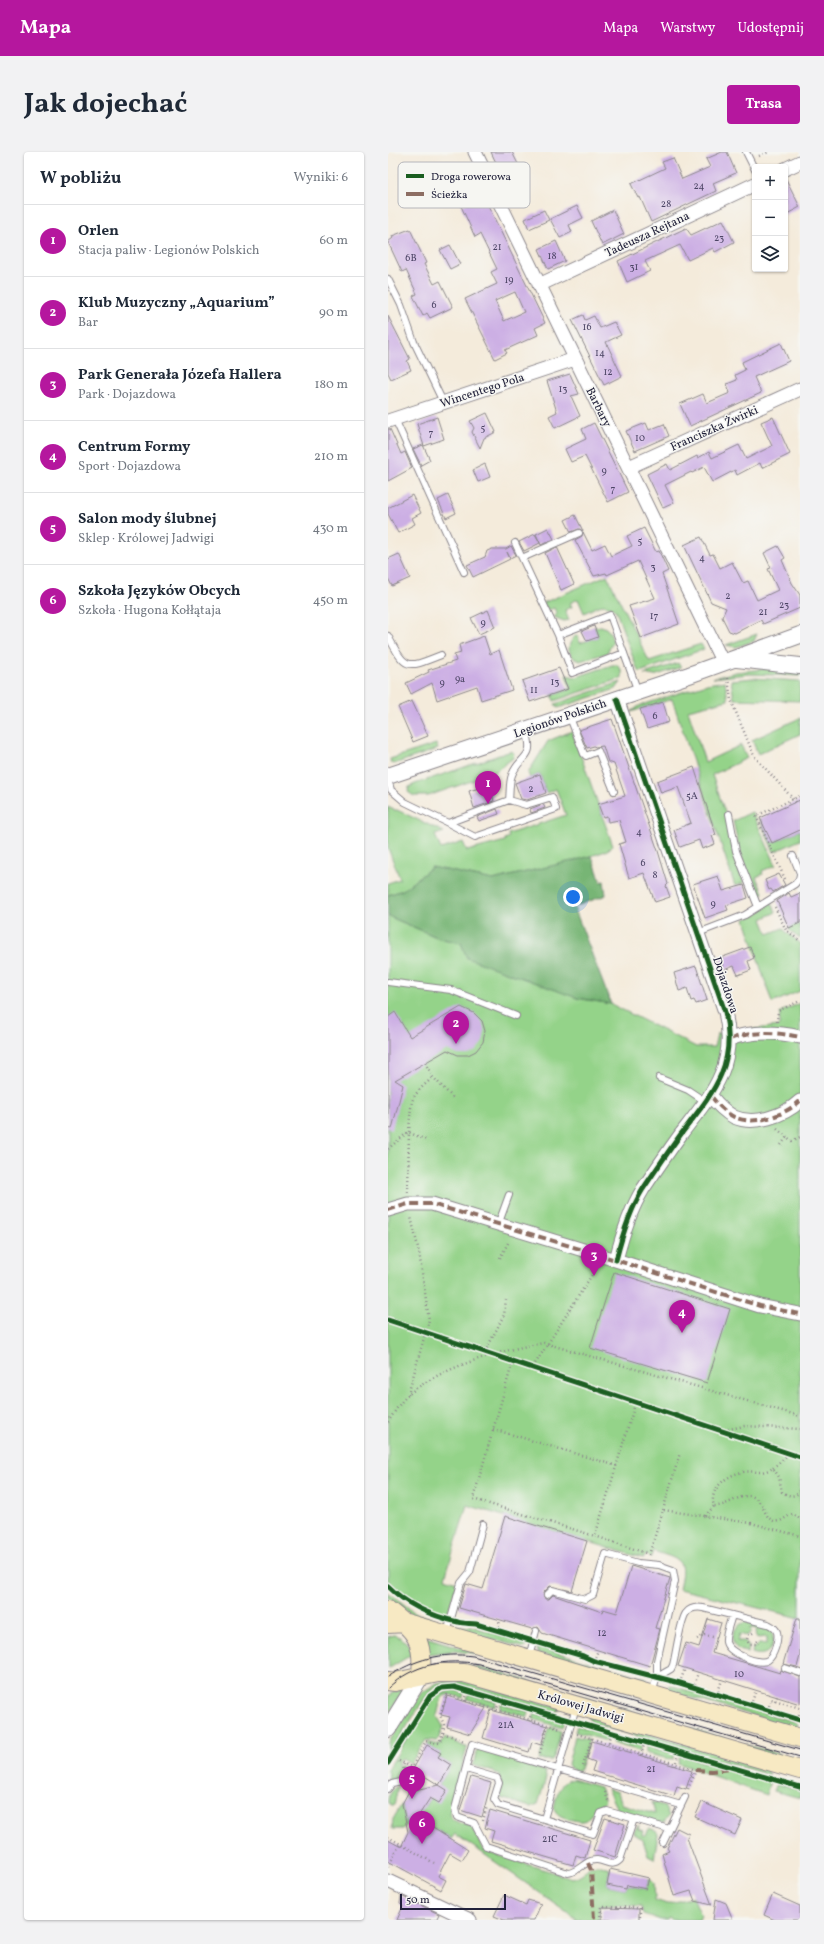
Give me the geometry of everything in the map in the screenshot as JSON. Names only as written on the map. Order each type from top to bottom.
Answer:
[{"type":"main road","points":[[388,1610],[406,1623],[418,1640],[421,1646],[421,1676]]},
{"type":"main road","points":[[388,1624],[406,1623],[446,1634],[800,1738]]},
{"type":"main road","name":"Królowej Jadwigi","points":[[388,1681],[395,1682],[446,1672],[464,1673],[800,1770]]},
{"type":"street","name":"Barbary","points":[[475,152],[480,162]]},
{"type":"street","points":[[788,168],[800,162]]},
{"type":"street","name":"Tadeusza Rejtana","points":[[539,285],[752,185]]},
{"type":"street","name":"Barbary","points":[[502,208],[575,359],[728,661]]},
{"type":"street","name":"Wincentego Pola","points":[[391,420],[575,359]]},
{"type":"street","name":"Franciszka Żwirki","points":[[629,467],[800,390]]},
{"type":"street","name":"Legionów Polskich","points":[[388,778],[800,635]]},
{"type":"street","points":[[728,661],[800,666]]},
{"type":"street","name":"Dojazdowa","points":[[616,699],[725,1012],[730,1039],[724,1068],[708,1099],[642,1191],[633,1210],[616,1260]]},
{"type":"street","points":[[730,1039],[742,1035],[757,1033],[800,1037]]},
{"type":"street","points":[[708,1099],[732,1116],[750,1120],[777,1115],[800,1101]]},
{"type":"street","points":[[388,1210],[408,1204],[432,1204],[760,1306],[800,1314]]},
{"type":"street","points":[[388,1729],[421,1676]]},
{"type":"street","points":[[388,1880],[470,1920]]},
{"type":"lane","points":[[746,152],[752,164]]},
{"type":"lane","points":[[388,279],[401,305],[414,342],[443,402]]},
{"type":"lane","points":[[391,420],[464,572]]},
{"type":"lane","points":[[522,558],[579,533]]},
{"type":"lane","points":[[515,543],[558,635],[572,673],[624,653]]},
{"type":"lane","points":[[558,635],[610,616],[638,692]]},
{"type":"lane","points":[[388,636],[399,658],[409,665],[415,666],[440,655]]},
{"type":"lane","points":[[569,715],[584,754],[586,756],[598,751],[614,791]]},
{"type":"lane","points":[[509,800],[512,775],[529,751],[530,744],[525,730]]},
{"type":"lane","points":[[388,778],[392,790],[405,802],[475,838],[556,809],[552,797],[526,805],[509,800],[448,823]]},
{"type":"lane","points":[[729,814],[736,851],[758,907]]},
{"type":"lane","points":[[698,933],[746,915],[790,887],[799,879],[800,873],[792,856]]},
{"type":"lane","points":[[388,982],[452,990],[516,1016]]},
{"type":"lane","points":[[658,1078],[708,1099]]},
{"type":"lane","points":[[498,1225],[509,1195]]},
{"type":"lane","points":[[446,1634],[461,1583],[470,1572],[483,1524]]},
{"type":"lane","points":[[547,1595],[552,1590],[585,1599],[590,1598],[593,1595],[605,1554],[674,1570],[676,1577],[672,1601],[657,1661],[656,1677],[652,1694]]},
{"type":"lane","points":[[656,1677],[671,1669],[673,1665],[684,1617],[689,1610],[703,1608],[732,1615],[773,1627],[777,1631],[777,1640],[772,1657],[769,1660],[759,1661],[738,1654],[728,1647],[726,1639],[732,1615]]},
{"type":"lane","points":[[528,1658],[536,1631]]},
{"type":"lane","points":[[785,1668],[800,1673]]},
{"type":"lane","points":[[544,1818],[576,1705]]},
{"type":"lane","points":[[634,1819],[620,1860],[616,1864],[611,1865],[597,1860],[591,1861],[574,1872],[568,1873],[489,1848],[483,1844],[474,1824],[460,1819],[455,1814],[472,1744],[681,1805]]},
{"type":"lane","points":[[466,1769],[497,1778],[499,1783],[494,1799],[498,1805],[593,1834],[600,1813],[607,1811],[668,1829]]},
{"type":"lane","points":[[388,1789],[392,1784],[401,1782]]},
{"type":"lane","points":[[663,1843],[668,1829],[685,1797]]},
{"type":"path","points":[[728,678],[731,700],[754,756],[795,800]]},
{"type":"path","points":[[790,887],[756,816],[795,800],[800,796]]},
{"type":"path","points":[[774,903],[786,930],[800,941]]},
{"type":"path","points":[[777,1023],[778,1011],[800,1001]]},
{"type":"path","points":[[427,1066],[433,1077],[454,1099]]},
{"type":"path","points":[[408,1396],[429,1320],[419,1252],[408,1204],[410,1143],[408,1132],[413,1098],[433,1077]]},
{"type":"path","points":[[772,1125],[792,1141],[800,1137]]},
{"type":"path","points":[[408,1132],[426,1140]]},
{"type":"path","points":[[388,1149],[408,1132]]},
{"type":"path","points":[[780,1145],[787,1137]]},
{"type":"path","points":[[500,1258],[516,1230]]},
{"type":"path","points":[[533,1367],[549,1344],[603,1256]]},
{"type":"path","points":[[485,1352],[504,1315],[506,1300]]},
{"type":"path","points":[[388,1422],[408,1396],[438,1376],[486,1357],[522,1346],[549,1344],[800,1416]]},
{"type":"path","points":[[513,1361],[473,1499],[649,1554]]},
{"type":"path","points":[[595,1536],[636,1401]]},
{"type":"path","points":[[724,1430],[745,1426],[800,1429]]},
{"type":"path","points":[[493,1429],[617,1466]]},
{"type":"path","points":[[646,1564],[680,1453]]},
{"type":"path","points":[[714,1506],[712,1502],[714,1492],[723,1481],[743,1472],[761,1473],[773,1468],[790,1453]]},
{"type":"path","points":[[773,1468],[779,1477],[782,1492],[790,1496],[795,1496],[800,1491]]},
{"type":"path","points":[[704,1516],[714,1506],[719,1506],[742,1497],[750,1496],[757,1499],[766,1514],[772,1520],[780,1521],[793,1514],[800,1519]]},
{"type":"path","points":[[663,1510],[751,1523],[800,1536]]},
{"type":"path","points":[[498,1631],[500,1620]]},
{"type":"path","points":[[753,1633],[748,1636],[747,1640],[749,1644],[756,1644],[759,1639]]},
{"type":"path","points":[[697,1640],[705,1635],[717,1638]]},
{"type":"path","points":[[594,1661],[598,1650]]},
{"type":"path","points":[[680,1684],[685,1668]]},
{"type":"path","points":[[694,1688],[698,1672]]},
{"type":"path","points":[[718,1695],[722,1680]]},
{"type":"path","points":[[751,1705],[756,1690]]},
{"type":"path","points":[[465,1701],[467,1694]]},
{"type":"path","points":[[399,1761],[412,1767],[426,1741],[439,1743],[444,1725],[440,1715],[446,1696],[696,1770],[685,1797]]},
{"type":"path","points":[[775,1701],[776,1696]]},
{"type":"path","points":[[768,1710],[771,1699],[800,1708]]},
{"type":"path","points":[[793,1706],[795,1702]]},
{"type":"path","points":[[496,1711],[499,1703]]},
{"type":"path","points":[[529,1720],[533,1709]]},
{"type":"path","points":[[798,1719],[800,1711]]},
{"type":"path","points":[[537,1762],[548,1725]]},
{"type":"path","points":[[608,1745],[612,1732]]},
{"type":"path","points":[[443,1733],[472,1744]]},
{"type":"path","points":[[580,1775],[592,1738]]},
{"type":"path","points":[[642,1754],[645,1742]]},
{"type":"path","points":[[675,1765],[679,1752]]},
{"type":"path","points":[[601,1781],[613,1812]]},
{"type":"path","points":[[479,1834],[487,1806],[494,1799]]},
{"type":"path","points":[[388,1837],[434,1863]]},
{"type":"path","points":[[388,1867],[400,1844]]},
{"type":"path","points":[[600,1920],[600,1907],[640,1908],[640,1920]]},
{"type":"green space","points":[[607,575],[649,661],[701,644],[704,649],[640,672],[636,666],[616,611],[612,608],[604,605],[584,613],[578,599],[570,603],[572,607],[565,610],[569,620],[564,621],[554,617],[557,614],[554,608],[548,610],[543,603]]},
{"type":"green space","points":[[601,626],[606,628],[609,632],[613,642],[607,653],[580,661],[575,659],[570,653],[569,649],[569,645],[573,638],[577,635],[580,643],[598,637],[594,627]]},
{"type":"green space","points":[[757,634],[754,641],[736,647],[726,645]]},
{"type":"green space","points":[[678,663],[681,667],[654,676],[644,674]]},
{"type":"green space","points":[[612,665],[618,665],[622,671],[622,678],[554,701],[552,695],[571,689],[566,675],[576,677]]},
{"type":"green space","points":[[765,669],[800,672],[800,676],[749,674],[713,678],[736,672]]},
{"type":"green space","points":[[754,678],[800,681],[800,701],[734,699],[731,680]]},
{"type":"green space","points":[[725,681],[728,700],[688,710],[705,762],[741,745],[747,758],[712,775],[727,818],[734,855],[744,883],[735,886],[672,699],[631,712],[639,706],[707,684]]},
{"type":"green space","points":[[621,682],[616,689],[558,708],[555,704]]},
{"type":"green space","points":[[800,718],[800,734],[758,754],[752,740]]},
{"type":"green space","points":[[572,731],[613,846],[606,851],[563,865],[543,868],[493,880],[432,867],[403,890],[388,895],[388,883],[400,879],[388,848],[388,807],[444,832],[435,835],[441,849],[463,842],[467,851],[505,841],[505,839],[509,837],[508,834],[566,815],[556,789],[546,793],[540,774],[530,778],[528,773],[548,741]]},
{"type":"green space","points":[[436,744],[438,749],[394,764],[391,763],[390,759]]},
{"type":"green space","points":[[511,751],[514,753],[513,758],[492,774],[428,796],[414,796],[408,792],[409,787],[415,784]]},
{"type":"green space","points":[[752,812],[776,865],[762,871],[763,874],[756,877],[763,893],[757,898],[741,856],[733,821]]},
{"type":"green space","points":[[759,818],[772,843],[800,830],[800,840],[774,852]]},
{"type":"green space","points":[[592,856],[601,882],[604,881],[606,895],[574,907],[611,1004],[577,998],[467,958],[461,943],[439,938],[388,916],[388,895],[403,890],[432,867],[493,880]]},
{"type":"green space","points":[[771,902],[776,912],[762,919],[768,934],[783,928],[800,943],[800,991],[772,1003],[745,919],[755,915]]},
{"type":"green space","points":[[388,916],[439,938],[461,943],[577,998],[611,1004],[696,1047],[714,1047],[717,1034],[779,1026],[780,1012],[800,1003],[800,1618],[679,1589],[682,1571],[681,1566],[679,1562],[669,1556],[653,1551],[651,1557],[646,1555],[644,1558],[639,1557],[467,1505],[445,1578],[457,1582],[447,1616],[430,1610],[408,1598],[388,1581]]},
{"type":"green space","points":[[800,923],[800,939],[790,931],[789,928]]},
{"type":"green space","points":[[388,1592],[415,1613],[445,1623],[441,1625],[413,1616],[388,1598]]},
{"type":"green space","points":[[746,1622],[763,1626],[771,1631],[773,1636],[772,1646],[765,1653],[752,1653],[753,1648],[760,1643],[767,1644],[767,1637],[757,1638],[755,1636],[757,1629],[750,1628],[751,1632],[746,1636],[740,1634],[738,1641],[745,1641],[749,1646],[748,1653],[735,1647],[732,1637],[733,1634],[740,1625]]},
{"type":"green space","points":[[454,1626],[474,1627],[528,1643],[524,1648],[455,1629]]},
{"type":"green space","points":[[394,1635],[406,1642],[411,1655],[388,1669],[388,1636]]},
{"type":"green space","points":[[425,1637],[482,1654],[453,1651],[428,1654]]},
{"type":"green space","points":[[537,1646],[594,1664],[647,1678],[645,1684],[538,1653]]},
{"type":"green space","points":[[460,1664],[494,1671],[800,1760],[800,1763]]},
{"type":"green space","points":[[458,1680],[561,1708],[554,1712],[462,1685],[445,1684],[433,1689],[425,1698],[388,1756],[388,1743],[421,1693],[437,1683]]},
{"type":"green space","points":[[669,1685],[795,1722],[798,1725],[797,1728],[668,1691]]},
{"type":"green space","points":[[401,1689],[402,1692],[388,1716],[388,1696]]},
{"type":"green space","points":[[453,1690],[464,1693],[463,1698],[446,1695],[442,1699],[437,1716],[443,1726],[438,1740],[426,1740],[411,1763],[402,1758],[397,1765],[403,1766],[400,1777],[394,1778],[388,1782],[388,1769],[426,1707],[437,1695]]},
{"type":"green space","points":[[469,1694],[496,1702],[495,1707],[467,1699]]},
{"type":"green space","points":[[501,1703],[529,1712],[528,1717],[500,1709]]},
{"type":"green space","points":[[535,1713],[564,1722],[562,1728],[533,1719]]},
{"type":"green space","points":[[588,1716],[766,1768],[769,1775],[592,1723]]},
{"type":"green space","points":[[577,1725],[608,1735],[607,1741],[575,1732]]},
{"type":"green space","points":[[551,1727],[561,1731],[555,1755],[552,1760],[539,1760],[548,1730]]},
{"type":"green space","points":[[575,1736],[589,1740],[579,1772],[570,1768],[568,1764]]},
{"type":"green space","points":[[614,1736],[642,1744],[640,1751],[612,1743]]},
{"type":"green space","points":[[445,1737],[467,1748],[449,1814],[461,1824],[471,1826],[483,1850],[572,1878],[583,1873],[591,1866],[595,1865],[610,1868],[607,1885],[626,1889],[627,1885],[646,1889],[649,1878],[654,1883],[655,1900],[667,1904],[693,1897],[701,1915],[699,1920],[673,1920],[668,1918],[667,1920],[661,1920],[643,1914],[641,1906],[599,1905],[599,1920],[575,1920],[576,1918],[455,1834],[451,1839],[424,1822],[419,1823],[415,1806],[418,1801],[425,1806],[430,1798],[446,1790],[439,1785],[451,1765],[438,1757],[440,1753],[427,1745],[429,1743],[440,1745]]},
{"type":"green space","points":[[647,1746],[675,1754],[673,1760],[645,1753]]},
{"type":"green space","points":[[477,1750],[545,1771],[546,1778],[538,1804],[530,1807],[501,1798],[501,1780],[499,1774],[473,1765]]},
{"type":"green space","points":[[680,1755],[770,1781],[766,1795],[678,1763]]},
{"type":"green space","points":[[573,1779],[600,1787],[605,1802],[598,1806],[586,1820],[575,1821],[557,1813],[554,1808],[559,1789],[568,1780]]},
{"type":"green space","points":[[777,1784],[800,1790],[800,1798],[774,1791]]},
{"type":"green space","points":[[398,1786],[394,1806],[388,1803],[389,1797],[390,1793]]},
{"type":"green space","points":[[607,1789],[618,1792],[622,1804],[655,1814],[652,1802],[664,1806],[669,1816],[664,1823],[660,1823],[617,1809]]},
{"type":"green space","points":[[402,1804],[406,1824],[403,1829],[392,1829],[393,1819]]},
{"type":"green space","points":[[639,1825],[638,1829],[643,1831],[642,1835],[646,1836],[649,1828],[657,1831],[658,1834],[654,1859],[648,1856],[643,1840],[635,1834],[634,1831]]},
{"type":"building","points":[[491,152],[512,152],[517,162],[496,162]]},
{"type":"building","points":[[722,152],[727,152],[736,173],[713,183],[716,191],[651,222],[640,197],[638,198],[631,184],[665,168],[662,162],[673,158],[682,179],[710,167],[706,159]]},
{"type":"building","points":[[788,183],[800,207],[788,213]]},
{"type":"building","points":[[577,206],[583,218],[569,225],[572,232],[560,238],[550,219]]},
{"type":"building","points":[[462,208],[489,208],[545,323],[535,328],[538,335],[505,350],[507,353],[495,359],[465,299],[497,284],[491,272],[497,269],[480,234],[475,237]],"holes":[[[515,292],[524,312],[504,321],[495,301]]]},
{"type":"building","points":[[544,210],[549,220],[529,229],[525,219]]},
{"type":"building","points":[[613,210],[624,234],[602,245],[591,221]]},
{"type":"building","points":[[723,220],[734,242],[715,252],[713,248],[688,260],[680,245],[645,261],[650,271],[627,282],[618,261],[686,228],[691,235]]},
{"type":"building","points":[[410,229],[434,284],[440,281],[453,307],[430,318],[427,313],[423,316],[413,296],[417,294],[406,270],[402,272],[388,242],[393,238],[392,236]]},
{"type":"building","points":[[556,241],[565,261],[548,269],[539,249]]},
{"type":"building","points":[[450,245],[460,264],[450,269],[440,250]]},
{"type":"building","points":[[583,315],[585,320],[594,316],[600,328],[614,322],[621,335],[606,342],[622,376],[604,385],[572,320]]},
{"type":"building","points":[[388,316],[410,359],[407,361],[411,370],[391,379],[388,373]]},
{"type":"building","points":[[781,343],[789,361],[754,377],[761,393],[690,426],[680,404],[703,394],[707,403],[730,393],[727,384],[737,380],[735,375],[745,370],[742,362]]},
{"type":"building","points":[[570,374],[579,394],[571,396],[580,416],[555,428],[549,416],[557,412],[547,381]]},
{"type":"building","points":[[487,413],[496,432],[484,438],[480,448],[472,432],[474,428],[470,421]]},
{"type":"building","points":[[437,417],[444,439],[424,446],[417,424]]},
{"type":"building","points":[[773,417],[790,454],[762,468],[760,463],[737,475],[735,470],[712,482],[704,467],[692,473],[691,472],[665,485],[674,503],[663,508],[647,474],[667,464],[670,470],[697,456],[698,458],[709,452],[712,458],[739,445],[746,459],[772,446],[761,422]]},
{"type":"building","points":[[594,423],[628,492],[608,502],[585,456],[571,462],[565,449],[586,439],[582,429]]},
{"type":"building","points":[[646,423],[649,430],[664,424],[669,436],[635,451],[626,431]]},
{"type":"building","points":[[388,429],[390,429],[401,454],[405,452],[412,468],[388,481]]},
{"type":"building","points":[[423,445],[430,460],[421,465],[413,449]]},
{"type":"building","points":[[485,464],[490,477],[478,482],[473,470]]},
{"type":"building","points":[[412,495],[421,513],[412,518],[415,524],[398,533],[388,514],[388,508]]},
{"type":"building","points":[[448,495],[456,513],[446,518],[438,500]]},
{"type":"building","points":[[575,515],[583,531],[579,529],[571,532],[565,520]]},
{"type":"building","points":[[548,528],[554,539],[541,545],[536,534]]},
{"type":"building","points":[[644,528],[656,552],[659,551],[668,571],[662,574],[679,624],[641,638],[629,606],[655,598],[638,561],[607,575],[606,573],[594,576],[575,540],[582,536],[583,532],[592,550],[605,544],[611,556],[632,546],[627,536]]},
{"type":"building","points":[[535,534],[540,543],[524,551],[519,542]]},
{"type":"building","points":[[701,537],[710,555],[713,554],[720,568],[732,562],[743,583],[748,581],[757,600],[778,590],[768,569],[771,568],[764,553],[778,546],[785,558],[782,560],[792,583],[800,595],[800,608],[763,624],[761,620],[735,633],[729,631],[722,617],[726,608],[711,602],[684,545]]},
{"type":"building","points":[[511,546],[516,555],[510,558],[507,552],[510,559],[473,577],[467,565],[485,557],[487,551],[492,549],[506,549]]},
{"type":"building","points":[[557,547],[574,584],[561,590],[545,553]]},
{"type":"building","points":[[399,554],[410,578],[392,586],[388,578],[388,559]]},
{"type":"building","points":[[488,610],[495,627],[479,634],[471,618]]},
{"type":"building","points":[[594,626],[598,637],[587,641],[582,631]]},
{"type":"building","points":[[484,636],[490,654],[499,650],[512,690],[481,700],[477,686],[437,700],[432,683],[411,694],[406,683],[429,672],[428,670],[456,661],[454,655],[461,653],[459,645]]},
{"type":"building","points":[[559,668],[568,689],[530,702],[522,681]]},
{"type":"building","points":[[412,701],[428,736],[413,742],[398,707]]},
{"type":"building","points":[[663,702],[669,722],[647,729],[640,709]]},
{"type":"building","points":[[612,719],[668,884],[666,886],[670,897],[655,902],[644,873],[629,878],[619,844],[626,842],[619,820],[608,822],[607,816],[603,817],[598,804],[625,796],[614,764],[608,762],[603,746],[587,748],[579,730]]},
{"type":"building","points":[[694,767],[716,835],[712,836],[715,844],[702,849],[699,840],[680,847],[674,830],[691,823],[678,787],[661,793],[657,781]]},
{"type":"building","points":[[540,774],[546,793],[527,800],[521,799],[515,783]]},
{"type":"building","points":[[489,785],[494,801],[474,808],[469,791]]},
{"type":"building","points":[[800,800],[800,830],[772,843],[760,818]]},
{"type":"building","points":[[543,804],[545,808],[531,813],[530,809]]},
{"type":"building","points":[[497,809],[499,814],[479,821],[477,817]]},
{"type":"building","points":[[779,874],[785,885],[773,892],[771,889],[769,890],[765,880]]},
{"type":"building","points":[[718,876],[723,891],[744,885],[748,898],[726,905],[728,910],[705,918],[693,884]]},
{"type":"building","points":[[789,893],[791,897],[800,893],[800,923],[789,928],[777,901]]},
{"type":"building","points":[[750,947],[754,958],[748,961],[751,970],[738,975],[734,966],[724,970],[720,958]]},
{"type":"building","points":[[696,966],[707,1000],[696,1004],[694,1000],[691,1001],[687,988],[679,991],[674,973]]},
{"type":"building","points":[[461,1007],[474,1013],[482,1021],[485,1031],[483,1042],[476,1051],[468,1055],[458,1055],[447,1050],[395,1080],[403,1085],[392,1129],[388,1128],[388,1017],[395,1012],[410,1037]]},
{"type":"building","points":[[614,1272],[730,1309],[707,1383],[590,1348]]},
{"type":"building","points":[[505,1516],[587,1541],[572,1591],[550,1586],[543,1593],[545,1599],[549,1599],[553,1595],[602,1612],[603,1609],[617,1613],[631,1566],[670,1578],[655,1628],[660,1629],[650,1666],[542,1633],[538,1627],[532,1629],[459,1608],[466,1584],[483,1589]]},
{"type":"building","points":[[797,1618],[800,1618],[800,1656],[797,1667],[783,1664]]},
{"type":"building","points":[[708,1619],[721,1623],[712,1653],[780,1673],[781,1670],[800,1677],[800,1704],[678,1666],[686,1643],[699,1647]]},
{"type":"building","points":[[447,1696],[486,1708],[470,1734],[447,1727],[450,1717],[441,1715]]},
{"type":"building","points":[[491,1710],[547,1726],[541,1745],[532,1742],[529,1752],[483,1738]]},
{"type":"building","points":[[592,1741],[692,1771],[686,1789],[677,1786],[674,1796],[592,1771],[595,1762],[587,1759]]},
{"type":"building","points":[[427,1745],[441,1753],[438,1757],[451,1765],[439,1785],[413,1769]]},
{"type":"building","points":[[471,1777],[491,1783],[482,1817],[460,1810]]},
{"type":"building","points":[[439,1785],[447,1790],[439,1803],[430,1798],[417,1818],[468,1850],[462,1860],[450,1853],[438,1876],[446,1880],[441,1890],[388,1861],[388,1840],[401,1847],[408,1832],[402,1804],[409,1791]]},
{"type":"building","points":[[702,1802],[742,1820],[735,1835],[695,1817]]},
{"type":"building","points":[[490,1810],[590,1840],[585,1858],[576,1855],[573,1865],[491,1841],[494,1831],[485,1828]]},
{"type":"building","points":[[605,1818],[625,1824],[615,1857],[593,1850]]},
{"type":"building","points":[[677,1828],[689,1834],[687,1838],[712,1905],[695,1901],[691,1891],[674,1896],[662,1854],[669,1851],[667,1848]]},
{"type":"building","points":[[610,1869],[649,1878],[646,1889],[627,1885],[626,1889],[607,1885]]},
{"type":"building","points":[[773,1894],[800,1906],[800,1920],[775,1920],[764,1915]]},
{"type":"building","points":[[504,1895],[526,1905],[528,1900],[541,1904],[534,1920],[504,1920],[494,1916]]},
{"type":"building","points":[[401,1896],[439,1914],[436,1920],[397,1920],[403,1906],[400,1904]]},
{"type":"building","points":[[716,1899],[726,1903],[733,1920],[713,1920]]},
{"type":"building","points":[[602,1908],[639,1909],[639,1920],[602,1920]]},
{"type":"tram line","points":[[388,1677],[418,1661],[429,1658],[450,1655],[473,1656],[800,1750]]},
{"type":"tram line","points":[[388,1688],[408,1673],[430,1665],[454,1662],[479,1664],[800,1757]]},
{"type":"marked path","points":[[730,1039],[738,1036],[765,1033],[800,1037]]},
{"type":"marked path","points":[[711,1096],[721,1108],[734,1117],[742,1120],[759,1120],[768,1118],[786,1111],[800,1101]]},
{"type":"marked path","points":[[388,1210],[408,1204],[432,1204],[760,1306],[800,1314]]},
{"type":"marked path","points":[[696,1770],[712,1771],[731,1769]]},
{"type":"marked path","points":[[588,1863],[591,1870],[594,1920]]},
{"type":"cycle path","points":[[616,1260],[627,1223],[638,1197],[671,1148],[712,1092],[725,1064],[728,1048],[728,1031],[725,1012],[617,699]]},
{"type":"cycle path","points":[[388,1320],[800,1457]]},
{"type":"cycle path","points":[[388,1586],[412,1605],[438,1617],[460,1623],[476,1624],[583,1656],[594,1661],[680,1683],[800,1720]]},
{"type":"cycle path","points":[[388,1763],[430,1696],[442,1688],[454,1687],[800,1787]]},
{"type":"place","name":"Orlen","points":[[488,804]]},
{"type":"place","name":"Klub Muzyczny „Aquarium”","points":[[456,1044]]},
{"type":"place","name":"Park Generała Józefa Hallera","points":[[594,1276]]},
{"type":"place","name":"Centrum Formy","points":[[682,1333]]},
{"type":"place","name":"Salon mody ślubnej","points":[[412,1799]]},
{"type":"place","name":"Szkoła Języków Obcych","points":[[422,1844]]}]
